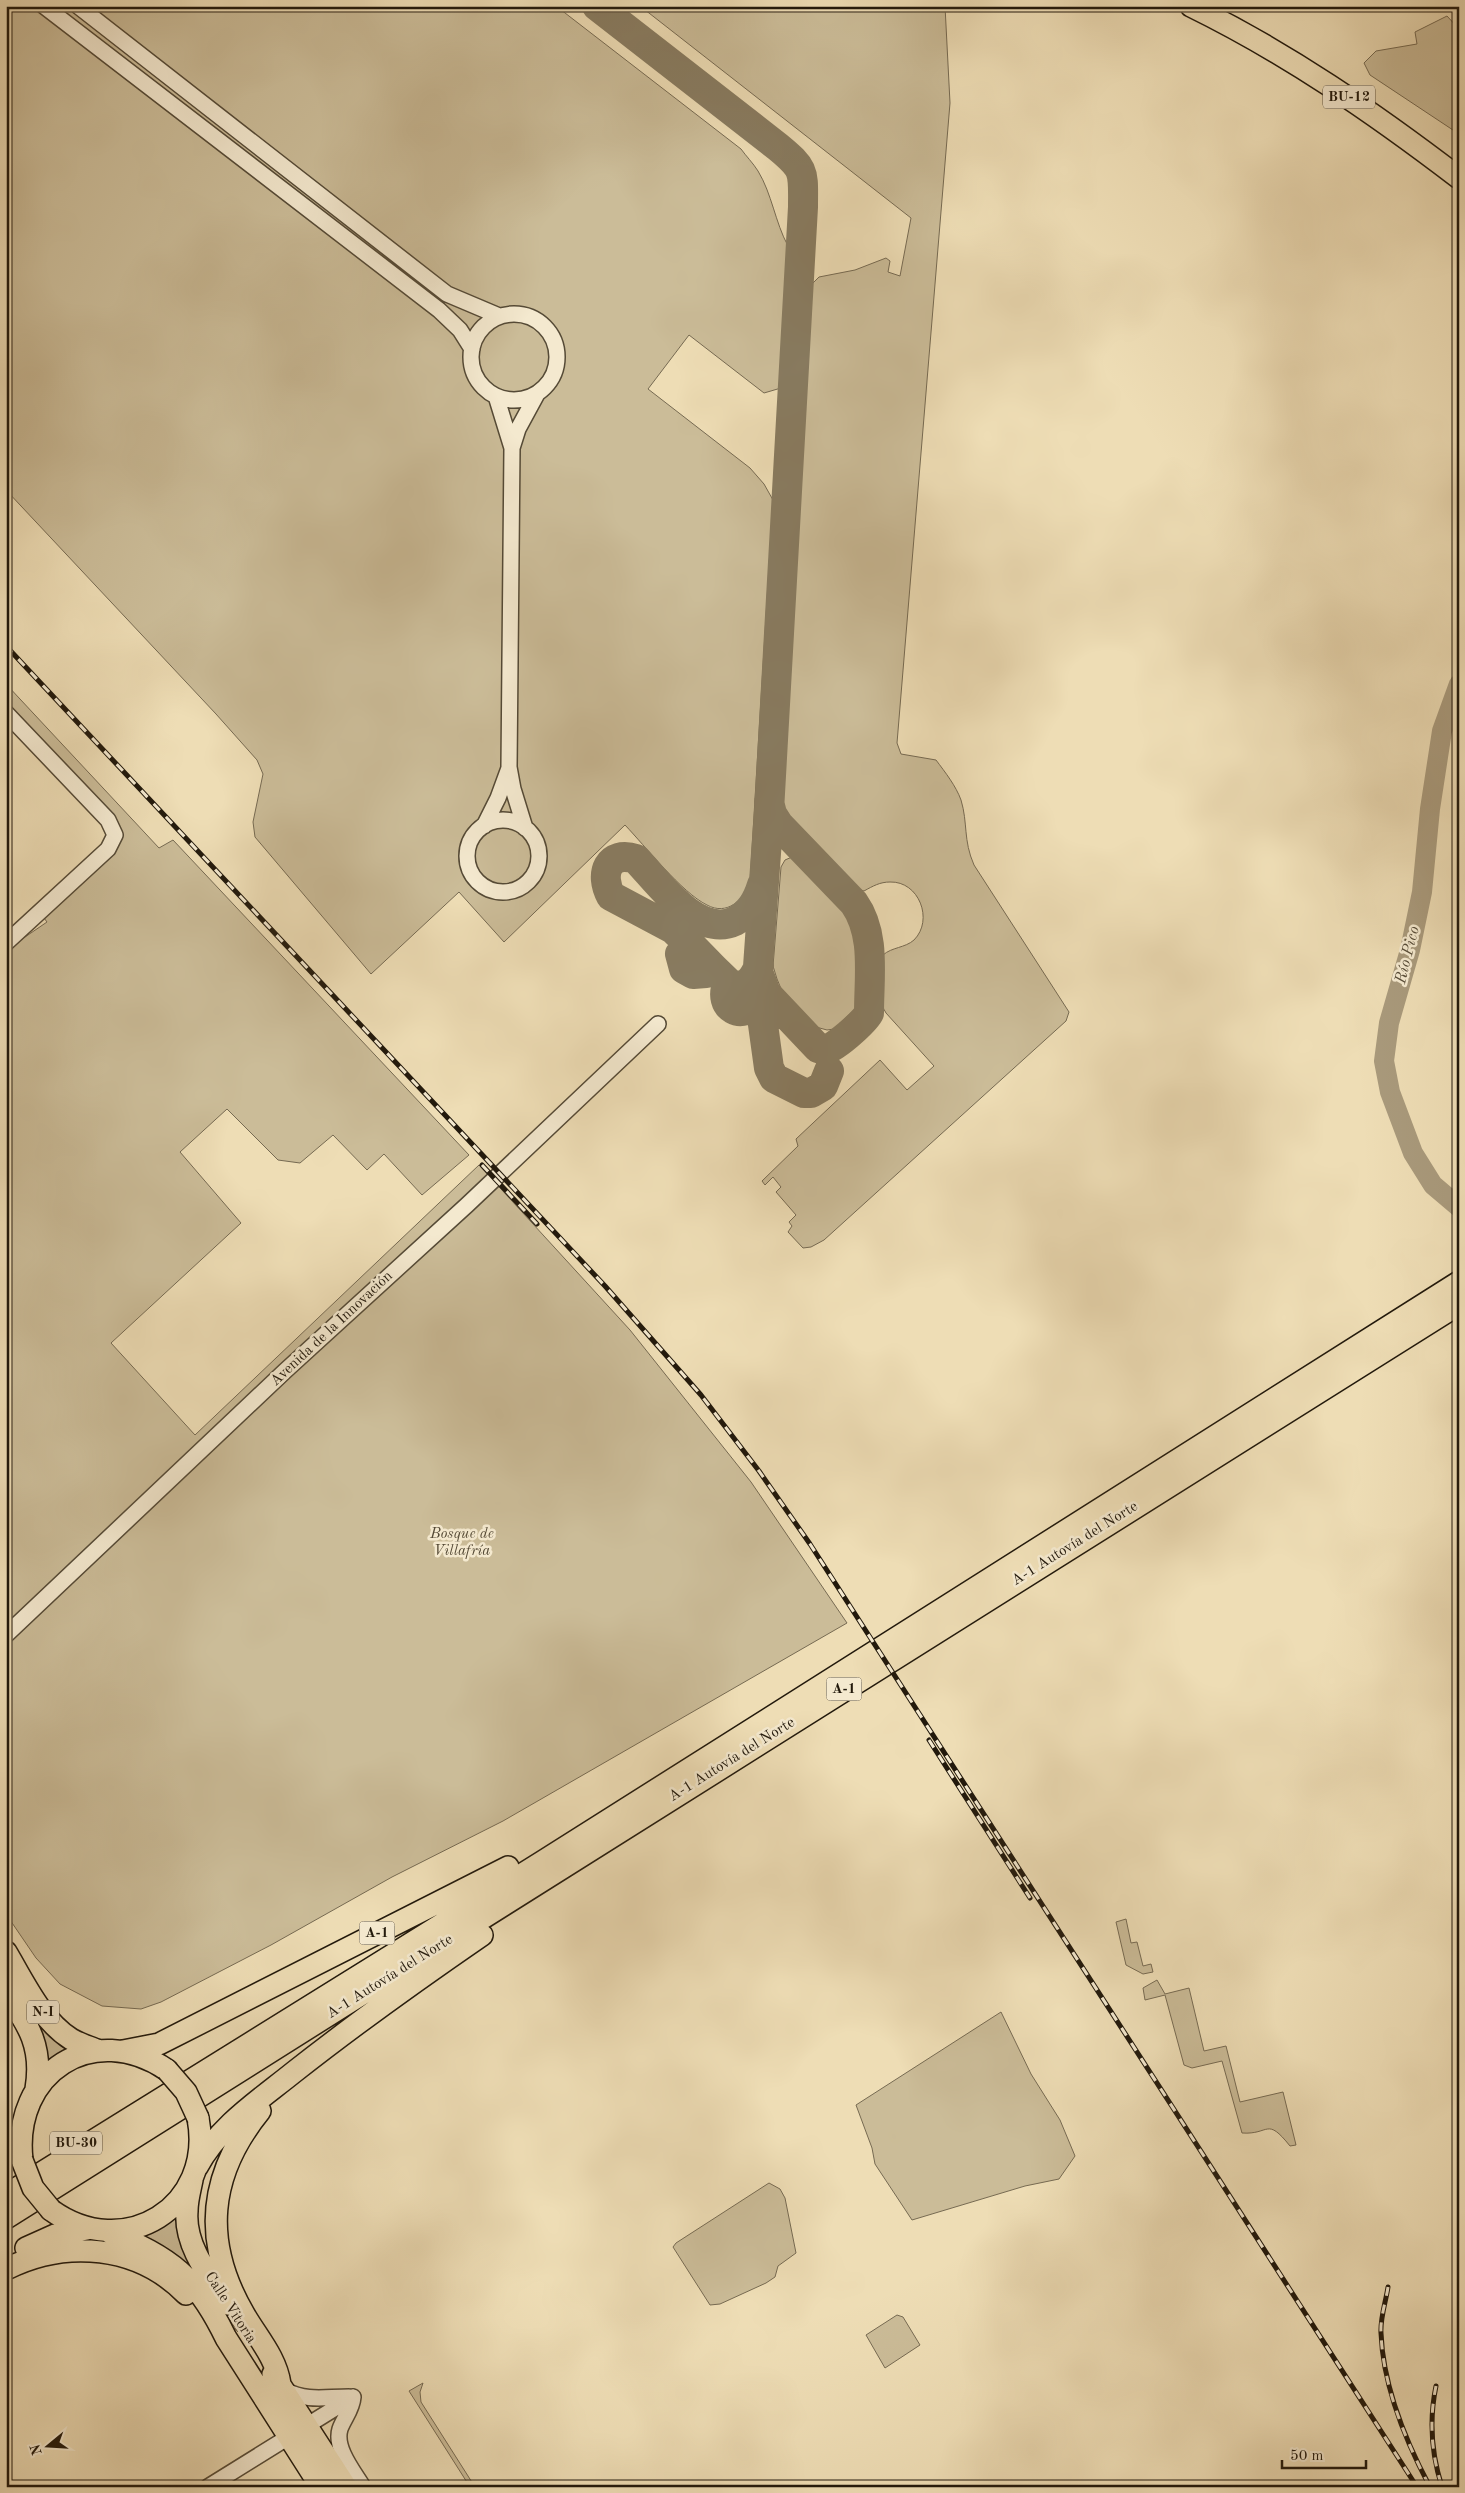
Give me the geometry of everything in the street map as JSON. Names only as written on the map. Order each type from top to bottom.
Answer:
[{"type":"highway","name":"BU-12","points":[[1191,6],[1268,46],[1317,76],[1408,138],[1459,178]]},
{"type":"highway","name":"A-1 Autovía del Norte","points":[[6,2195],[1459,1282]]},
{"type":"highway","name":"A-1 Autovía del Norte","points":[[6,2218],[1459,1304]]},
{"type":"highway","points":[[1207,1461],[1250,1444],[1426,1334],[1459,1320]]},
{"type":"highway","name":"A-1","points":[[123,2051],[159,2044],[505,1869],[576,1831],[646,1790],[677,1775]]},
{"type":"highway","points":[[282,2387],[275,2362],[235,2299],[220,2256],[216,2222],[222,2178],[227,2162],[244,2132],[267,2103],[336,2040],[377,2008],[545,1890],[694,1794],[706,1777]]},
{"type":"highway","name":"N-I","points":[[6,1952],[43,2012],[55,2026],[73,2040],[100,2051]]},
{"type":"highway","name":"N-I","points":[[6,1992],[35,2042],[39,2070],[36,2089]]},
{"type":"highway","points":[[195,2174],[207,2149],[228,2126],[377,2008]]},
{"type":"highway","name":"N-I","points":[[100,2051],[123,2051],[143,2056],[167,2070],[186,2092],[198,2118],[201,2141],[195,2174],[181,2198],[154,2221],[126,2231],[109,2232],[87,2229],[68,2221],[51,2210],[33,2188],[16,2146],[23,2117],[36,2089],[48,2075],[67,2061],[100,2051]]},
{"type":"highway","name":"BU-30","points":[[6,2181],[147,2106]]},
{"type":"highway","name":"Calle Vitoria","points":[[195,2174],[186,2212],[197,2258],[282,2387],[322,2487]]},
{"type":"highway","points":[[6,2259],[41,2240],[87,2229]]},
{"type":"highway","name":"Calle Vitoria","points":[[109,2232],[155,2253],[186,2277],[213,2313],[226,2338],[298,2430],[346,2487]]},
{"type":"highway","points":[[6,2268],[31,2257],[53,2251],[87,2250],[126,2258],[153,2270],[183,2291],[226,2338]]},
{"type":"street","points":[[44,6],[439,310],[460,330],[472,349]]},
{"type":"street","points":[[78,6],[447,294],[499,316]]},
{"type":"street","points":[[509,767],[498,798],[484,826],[471,840],[468,851],[468,863],[472,874],[480,884],[490,890],[502,892],[514,890],[525,885],[533,876],[538,865],[539,853],[536,842],[525,828],[509,767],[512,448],[518,429],[537,394],[548,385],[555,372],[557,351],[550,332],[539,322],[526,315],[512,313],[499,316],[486,324],[476,335],[472,349],[471,364],[476,377],[484,388],[496,396],[517,400],[537,394]]},
{"type":"street","points":[[496,396],[512,448]]},
{"type":"street","points":[[6,713],[108,820],[115,835],[108,849],[6,944]]},
{"type":"street","points":[[484,826],[498,820],[510,820],[525,828]]},
{"type":"street","name":"Avenida de la Innovación","points":[[6,1635],[285,1371],[460,1211],[658,1024]]},
{"type":"street","points":[[282,2387],[296,2396],[316,2400],[353,2397]]},
{"type":"street","points":[[208,2487],[353,2397]]},
{"type":"street","points":[[353,2397],[352,2405],[339,2432],[343,2452],[363,2487]]},
{"type":"street","points":[[298,2430],[336,2487]]},
{"type":"green space","points":[[6,6],[556,6],[741,149],[763,180],[788,246],[781,388],[764,393],[689,335],[648,389],[750,468],[764,484],[773,500],[750,882],[744,895],[739,900],[721,909],[714,908],[697,899],[675,880],[625,825],[504,942],[459,892],[371,974],[255,837],[253,822],[263,774],[257,760],[6,490]]},
{"type":"green space","points":[[640,6],[945,6],[950,103],[897,743],[901,754],[936,760],[953,784],[961,800],[968,848],[974,865],[1069,1012],[1066,1021],[824,1240],[811,1247],[803,1248],[788,1232],[792,1226],[789,1222],[796,1215],[776,1192],[781,1187],[773,1177],[765,1185],[762,1181],[798,1146],[796,1139],[880,1060],[907,1090],[934,1066],[886,1013],[879,992],[879,977],[883,955],[890,950],[910,943],[920,932],[923,913],[916,895],[900,883],[880,884],[864,891],[855,888],[786,815],[782,801],[812,284],[819,277],[855,270],[886,258],[890,261],[888,272],[900,276],[911,218]]},
{"type":"green space","points":[[1447,16],[1459,29],[1459,134],[1370,75],[1364,63],[1376,51],[1417,44],[1415,32]]},
{"type":"green space","name":"Bosque de Villafría","points":[[6,684],[159,848],[173,840],[469,1155],[422,1195],[384,1154],[367,1170],[333,1135],[300,1163],[278,1160],[227,1109],[180,1152],[241,1223],[111,1343],[195,1435],[479,1165],[630,1330],[751,1482],[847,1623],[503,1821],[392,1877],[271,1945],[161,2002],[141,2009],[102,2006],[60,1984],[36,1958],[6,1914],[6,950],[47,922],[44,918],[118,847],[121,837],[113,817],[6,705]]},
{"type":"green space","points":[[792,857],[799,859],[849,913],[859,935],[860,993],[858,1006],[834,1029],[827,1030],[816,1027],[782,991],[773,966],[781,867],[785,860]]},
{"type":"green space","points":[[1126,1919],[1131,1943],[1137,1942],[1143,1966],[1151,1964],[1153,1972],[1143,1974],[1126,1965],[1116,1922]]},
{"type":"green space","points":[[6,1965],[72,2049],[49,2062],[43,2034],[6,1978]]},
{"type":"green space","points":[[1157,1980],[1165,1994],[1189,1988],[1204,2051],[1226,2046],[1240,2102],[1283,2092],[1296,2145],[1290,2146],[1272,2129],[1242,2133],[1222,2061],[1192,2068],[1184,2065],[1165,1995],[1145,2000],[1143,1988]]},
{"type":"green space","points":[[1001,2012],[1031,2074],[1060,2120],[1075,2156],[1059,2179],[1025,2186],[912,2220],[875,2164],[872,2148],[856,2105]]},
{"type":"green space","points":[[769,2183],[780,2189],[785,2198],[796,2253],[778,2266],[775,2277],[766,2283],[720,2304],[710,2305],[673,2247],[676,2243]]},
{"type":"green space","points":[[177,2214],[197,2273],[238,2332],[140,2237],[167,2225]]},
{"type":"green space","points":[[897,2315],[903,2317],[920,2345],[885,2368],[866,2335]]},
{"type":"green space","points":[[423,2383],[420,2392],[421,2402],[475,2487],[470,2487],[409,2391]]},
{"type":"waterway","name":"Río Pico","points":[[1459,684],[1442,731],[1430,809],[1422,892],[1410,950],[1389,1023],[1384,1061],[1390,1092],[1413,1153],[1433,1185],[1459,1207]]},
{"type":"taxiway","points":[[597,6],[778,147],[794,161],[801,172],[803,207],[769,811],[757,981],[769,1068],[774,1078],[804,1093],[811,1093],[823,1086],[829,1071]]},
{"type":"taxiway","points":[[760,977],[766,993],[818,1048],[824,1050],[848,1035],[869,1013],[870,955],[866,928],[861,915],[854,903],[779,825],[772,814],[769,802]]},
{"type":"taxiway","points":[[759,966],[754,976],[748,982],[740,985],[730,984],[673,929],[611,896],[607,888],[606,872],[608,866],[619,858],[636,859],[668,894],[693,916],[707,922],[721,924],[735,921],[745,914],[758,896],[762,885]]},
{"type":"taxiway","points":[[706,973],[693,974],[684,969],[680,954],[689,943],[728,983],[725,992],[726,999],[733,1009],[745,1011],[750,1007],[756,999],[757,981]]},
{"type":"railway","points":[[6,646],[605,1286],[701,1395],[759,1471],[810,1544],[1417,2487]]},
{"type":"railway","points":[[482,1165],[537,1224]]},
{"type":"railway","points":[[929,1740],[1030,1898]]},
{"type":"railway","points":[[1388,2287],[1381,2327],[1386,2373],[1404,2432],[1430,2487]]},
{"type":"railway","points":[[1436,2386],[1432,2411],[1432,2436],[1435,2462],[1442,2487]]}]
